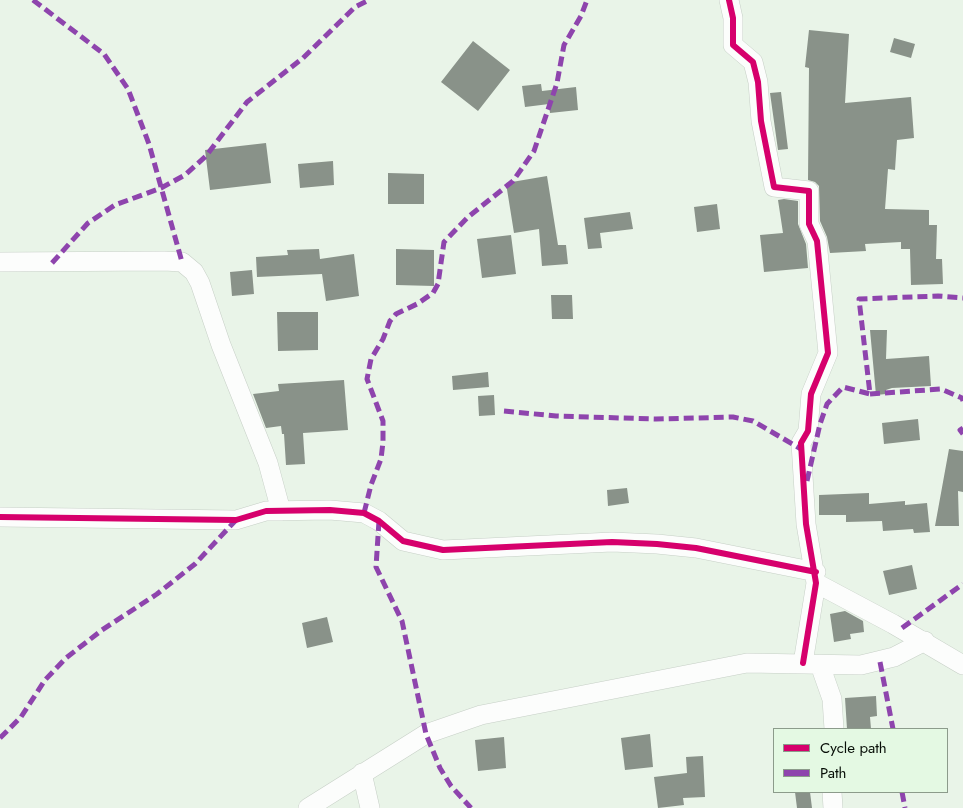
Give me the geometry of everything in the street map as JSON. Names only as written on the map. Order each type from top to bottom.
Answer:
[{"type":"street","points":[[729,0],[733,18],[733,45],[754,62],[758,82],[760,121],[774,188],[809,191],[809,224],[817,242],[828,353],[811,394],[808,432],[801,443],[806,524],[816,577],[812,664],[832,699],[834,728]]},
{"type":"street","points":[[0,262],[164,261],[182,262],[194,272],[200,283],[221,345],[268,462],[281,511]]},
{"type":"street","points":[[0,517],[236,520],[266,512],[330,510],[364,513],[379,520],[403,541],[444,550],[612,542],[657,544],[704,550],[816,577],[963,664]]},
{"type":"street","points":[[308,808],[426,734],[481,715],[747,663],[860,665],[880,662],[925,641]]},
{"type":"street","points":[[362,773],[370,808]]},
{"type":"street","points":[[832,793],[833,808]]},
{"type":"building","points":[[809,30],[849,34],[845,103],[911,97],[914,138],[897,140],[895,170],[888,169],[885,209],[929,210],[929,225],[937,225],[936,259],[942,259],[943,284],[911,285],[910,249],[901,249],[901,242],[865,244],[866,251],[830,253],[827,237],[820,221],[819,186],[815,182],[808,180],[809,68],[805,67]]},
{"type":"building","points":[[894,38],[915,44],[911,58],[890,52]]},
{"type":"building","points":[[473,41],[510,70],[478,111],[441,82]]},
{"type":"building","points":[[541,84],[542,91],[576,87],[578,110],[550,113],[549,104],[525,107],[522,86]]},
{"type":"building","points":[[781,92],[788,149],[778,150],[770,93]]},
{"type":"building","points":[[266,143],[271,183],[210,190],[205,150]]},
{"type":"building","points":[[333,161],[334,185],[300,188],[298,164]]},
{"type":"building","points":[[388,173],[424,174],[424,204],[388,204]]},
{"type":"building","points":[[547,176],[558,245],[566,245],[568,264],[542,266],[539,229],[514,233],[506,183]]},
{"type":"building","points":[[778,200],[798,201],[798,224],[806,244],[808,268],[764,272],[760,235],[783,233]]},
{"type":"building","points":[[717,204],[720,229],[697,232],[694,207]]},
{"type":"building","points":[[630,212],[633,229],[600,233],[602,248],[588,249],[584,218]]},
{"type":"building","points":[[511,235],[516,274],[482,278],[477,239]]},
{"type":"building","points":[[319,249],[320,259],[354,254],[359,296],[326,301],[322,274],[257,277],[256,257],[288,255],[287,250]]},
{"type":"building","points":[[396,249],[434,250],[434,286],[396,285]]},
{"type":"building","points":[[252,270],[254,294],[232,296],[230,272]]},
{"type":"building","points":[[551,295],[572,295],[573,319],[552,319]]},
{"type":"building","points":[[277,312],[318,312],[318,350],[278,351]]},
{"type":"building","points":[[870,330],[887,330],[886,359],[929,356],[931,386],[892,388],[886,390],[886,394],[876,395]]},
{"type":"building","points":[[488,372],[489,387],[453,390],[452,376]]},
{"type":"building","points":[[344,380],[348,430],[303,433],[305,464],[286,465],[284,434],[282,434],[281,426],[266,428],[253,394],[279,391],[278,384]]},
{"type":"building","points":[[494,395],[495,415],[479,416],[478,396]]},
{"type":"building","points":[[918,419],[920,440],[884,444],[882,423]]},
{"type":"building","points":[[949,449],[963,451],[963,492],[958,491],[959,526],[935,526]]},
{"type":"building","points":[[627,488],[629,503],[608,506],[607,490]]},
{"type":"building","points":[[869,493],[869,504],[905,501],[905,505],[927,503],[930,532],[914,533],[913,529],[883,531],[882,521],[846,522],[846,515],[819,515],[819,495]]},
{"type":"building","points":[[912,565],[917,589],[889,595],[883,571]]},
{"type":"building","points":[[845,611],[863,621],[864,632],[850,634],[851,639],[834,642],[830,614]]},
{"type":"building","points":[[327,617],[333,642],[307,648],[302,623]]},
{"type":"building","points":[[876,696],[877,716],[870,717],[871,728],[847,728],[845,698]]},
{"type":"building","points":[[650,734],[653,767],[625,770],[621,738]]},
{"type":"building","points":[[504,737],[506,768],[478,771],[475,740]]},
{"type":"building","points":[[703,756],[705,797],[683,798],[684,805],[658,808],[654,777],[687,773],[686,757]]},
{"type":"building","points":[[795,793],[810,793],[812,808],[797,808]]},
{"type":"marked path","points":[[33,0],[104,54],[128,89],[149,144],[182,262]]},
{"type":"marked path","points":[[52,263],[88,223],[115,205],[161,188],[185,175],[206,156],[247,102],[303,58],[355,7],[369,0]]},
{"type":"marked path","points":[[364,513],[371,485],[381,459],[383,442],[383,421],[367,379],[371,359],[383,339],[390,321],[396,314],[417,304],[433,293],[438,284],[444,242],[468,217],[513,181],[534,151],[557,83],[564,45],[581,16],[587,0]]},
{"type":"marked path","points":[[807,481],[820,424],[827,404],[843,387],[870,394],[859,299],[938,296],[963,298]]},
{"type":"marked path","points":[[870,394],[941,389],[962,398],[963,401]]},
{"type":"marked path","points":[[504,411],[556,416],[656,419],[733,417],[753,421],[801,449]]},
{"type":"marked path","points":[[963,428],[960,430],[963,434]]},
{"type":"marked path","points":[[0,738],[21,717],[45,680],[66,658],[102,630],[157,594],[195,564],[236,520]]},
{"type":"marked path","points":[[379,521],[376,567],[402,621],[426,734],[440,768],[451,786],[471,808]]},
{"type":"marked path","points":[[902,628],[963,584]]},
{"type":"marked path","points":[[880,662],[893,728]]},
{"type":"marked path","points":[[902,793],[905,808]]},
{"type":"cycle path","points":[[729,0],[733,18],[733,45],[753,62],[758,82],[761,121],[774,187],[809,191],[809,224],[817,241],[828,353],[811,394],[808,431],[801,443],[806,524],[816,583],[803,663]]},
{"type":"cycle path","points":[[0,517],[236,520],[266,511],[330,510],[364,513],[379,521],[403,541],[443,550],[612,542],[657,544],[696,548],[816,572]]}]
